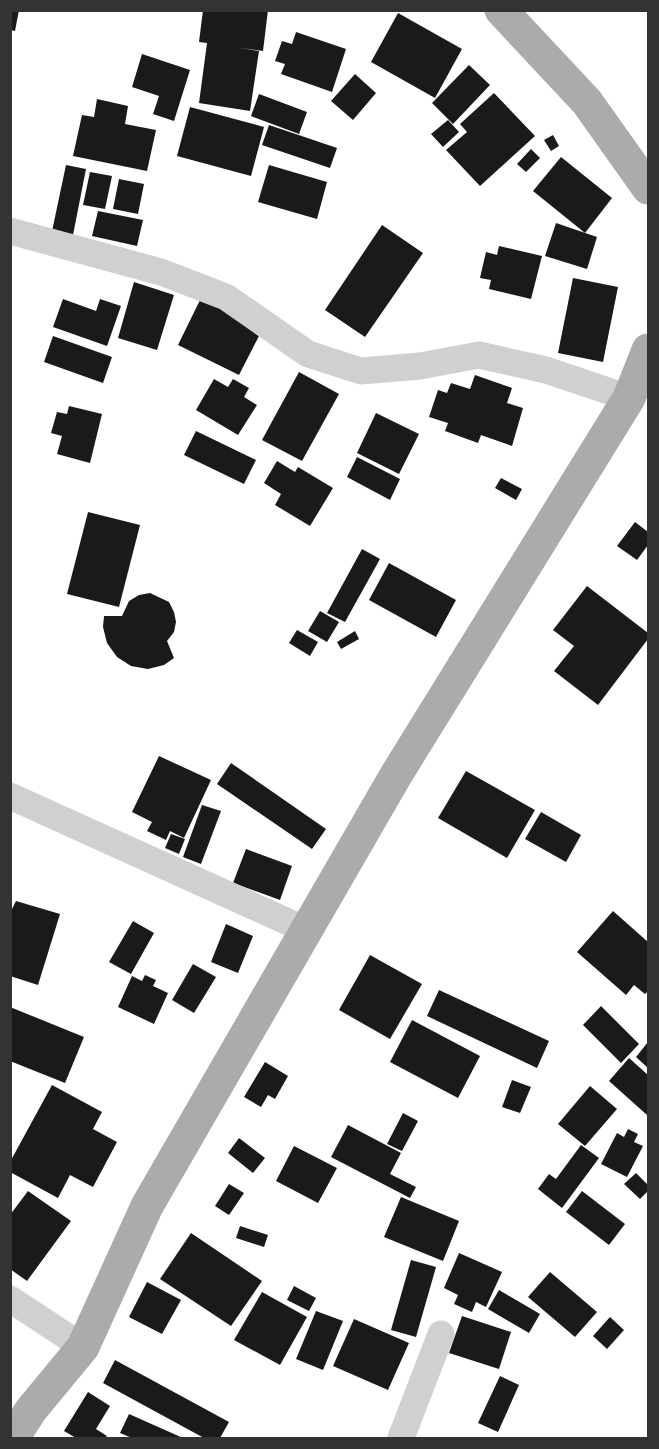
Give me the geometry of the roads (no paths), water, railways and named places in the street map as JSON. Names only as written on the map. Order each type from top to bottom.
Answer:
[{"type":"main road","points":[[501,10],[587,102],[648,188]]},
{"type":"main road","points":[[13,1438],[31,1410],[83,1347],[147,1206],[408,756],[629,398],[648,350]]},
{"type":"street","points":[[10,231],[161,272],[226,297],[308,354],[361,371],[420,366],[478,355],[546,370],[629,398]]},
{"type":"street","points":[[10,796],[306,930]]},
{"type":"street","points":[[10,1299],[83,1347]]},
{"type":"street","points":[[401,1438],[441,1334]]}]
